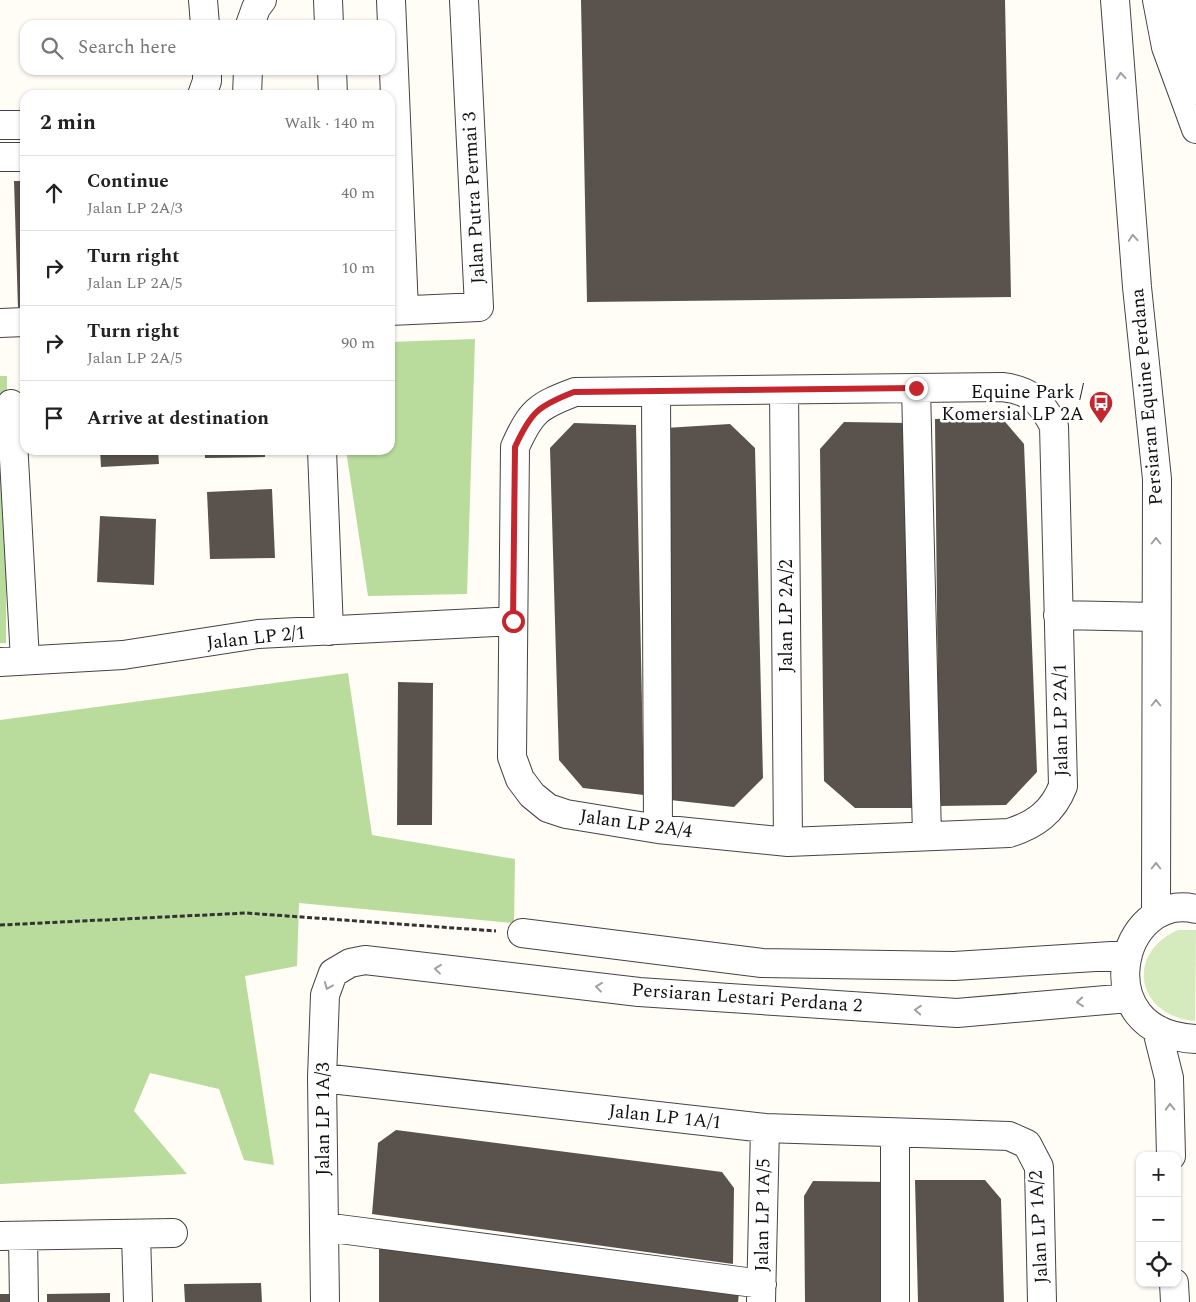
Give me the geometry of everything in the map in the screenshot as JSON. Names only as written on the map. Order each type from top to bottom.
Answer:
[{"type":"street","points":[[203,0],[204,20]]},
{"type":"street","points":[[252,20],[256,8],[262,0]]},
{"type":"street","points":[[328,0],[329,20]]},
{"type":"street","points":[[391,0],[391,20]]},
{"type":"street","name":"Jalan Putra Permai 3","points":[[397,310],[479,307],[464,0]]},
{"type":"street","name":"Persiaran Equine Perdana","points":[[1115,0],[1137,287],[1157,480],[1156,914]]},
{"type":"street","points":[[1157,0],[1166,47],[1196,129]]},
{"type":"street","points":[[1184,0],[1196,129]]},
{"type":"street","points":[[204,90],[207,75]]},
{"type":"street","points":[[247,90],[248,75]]},
{"type":"street","points":[[332,75],[333,90]]},
{"type":"street","points":[[392,75],[393,90]]},
{"type":"street","points":[[0,125],[20,125]]},
{"type":"street","points":[[0,157],[20,157]]},
{"type":"street","points":[[395,207],[397,310]]},
{"type":"street","points":[[0,323],[20,322]]},
{"type":"street","name":"Jalan LP 2A/1","points":[[513,621],[515,447],[535,411],[552,400],[574,392],[1002,387],[1020,389],[1035,399],[1046,411],[1054,426],[1063,786],[1056,802],[1027,827],[1009,833],[788,842]]},
{"type":"street","points":[[916,388],[927,836]]},
{"type":"street","name":"Jalan LP 2A/2","points":[[784,390],[788,842]]},
{"type":"street","points":[[656,391],[658,829]]},
{"type":"street","points":[[11,404],[13,661]]},
{"type":"street","points":[[322,455],[329,631]]},
{"type":"street","points":[[1058,615],[1156,617]]},
{"type":"street","name":"Jalan LP 2A/4","points":[[513,621],[512,758],[520,779],[532,795],[548,808],[566,814],[658,829],[788,842]]},
{"type":"street","name":"Jalan LP 2/1","points":[[13,661],[123,655],[258,634],[513,621]]},
{"type":"street","points":[[1196,909],[1184,906],[1156,914],[1136,935],[1126,955],[1124,977],[1129,998],[1141,1017],[1157,1030],[1177,1038],[1196,1039]]},
{"type":"street","name":"Persiaran Lestari Perdana 2","points":[[522,934],[762,963],[954,966],[1126,955]]},
{"type":"street","name":"Persiaran Lestari Perdana 2","points":[[365,960],[639,992],[957,1013],[1129,998]]},
{"type":"street","name":"Jalan LP 1A/3","points":[[325,1302],[322,1078],[325,995],[333,973],[350,963],[365,960]]},
{"type":"street","points":[[1157,1030],[1169,1078],[1171,1152]]},
{"type":"street","name":"Jalan LP 1A/1","points":[[322,1078],[765,1128],[895,1134],[1009,1136]]},
{"type":"street","name":"Jalan LP 1A/5","points":[[762,1293],[765,1128]]},
{"type":"street","points":[[895,1134],[895,1302]]},
{"type":"street","name":"Jalan LP 1A/2","points":[[1009,1136],[1027,1144],[1039,1167],[1042,1302]]},
{"type":"street","points":[[324,1226],[762,1293]]},
{"type":"street","points":[[24,1302],[11,1236],[173,1233]]},
{"type":"street","points":[[136,1234],[138,1302]]},
{"type":"street","points":[[1174,1287],[1175,1302]]},
{"type":"path","points":[[0,925],[246,912],[522,934]]},
{"type":"green space","points":[[475,339],[467,594],[368,596],[347,455],[395,455],[395,342]]},
{"type":"green space","points":[[0,376],[7,376],[6,643],[0,643]]},
{"type":"green space","points":[[348,673],[372,835],[515,859],[514,923],[299,903],[297,966],[245,976],[274,1165],[244,1160],[219,1089],[150,1073],[134,1111],[187,1174],[0,1184],[0,720]]},
{"type":"green space","points":[[1178,930],[1196,930],[1195,1021],[1175,1017],[1160,1008],[1150,996],[1144,983],[1144,968],[1150,954],[1161,941]]},
{"type":"building","points":[[581,0],[1005,0],[1011,297],[587,302]]},
{"type":"building","points":[[14,181],[20,181],[20,307],[18,307]]},
{"type":"building","points":[[1001,417],[1024,444],[1037,772],[1006,805],[939,806],[935,419]]},
{"type":"building","points":[[844,422],[910,423],[913,808],[855,808],[824,781],[820,449]]},
{"type":"building","points":[[574,423],[636,425],[644,795],[583,788],[559,760],[550,448]]},
{"type":"building","points":[[730,424],[755,448],[763,778],[734,807],[670,800],[665,428]]},
{"type":"building","points":[[100,455],[158,455],[159,464],[101,467]]},
{"type":"building","points":[[205,455],[265,455],[265,457],[205,458]]},
{"type":"building","points":[[272,489],[275,558],[210,559],[207,492]]},
{"type":"building","points":[[100,516],[156,519],[154,585],[97,582]]},
{"type":"building","points":[[398,682],[433,683],[432,825],[397,825]]},
{"type":"building","points":[[396,1130],[722,1172],[734,1188],[733,1264],[372,1214],[378,1143]]},
{"type":"building","points":[[915,1180],[985,1180],[1001,1199],[1004,1302],[918,1302]]},
{"type":"building","points":[[813,1181],[891,1182],[891,1302],[805,1302],[804,1196]]},
{"type":"building","points":[[379,1243],[739,1293],[738,1302],[379,1302]]},
{"type":"building","points":[[261,1283],[262,1302],[185,1302],[184,1284]]},
{"type":"building","points":[[110,1293],[110,1302],[47,1302],[47,1294]]},
{"type":"building","points":[[0,1294],[21,1294],[21,1302],[0,1302]]},
{"type":"place","name":"Equine Park / Komersial LP 2A","points":[[1101,424]]},
{"type":"route","points":[[513,621],[515,447],[535,411],[552,400],[574,392],[916,388]]}]
